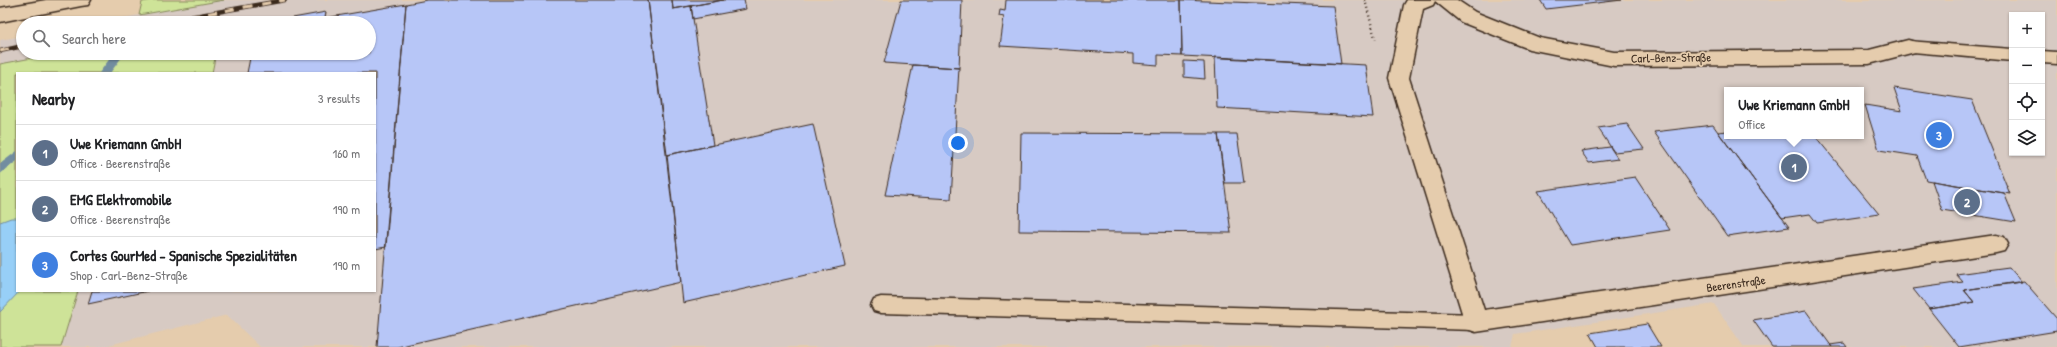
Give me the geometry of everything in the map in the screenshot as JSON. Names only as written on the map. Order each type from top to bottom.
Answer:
[{"type":"street","points":[[0,15],[81,0]]},
{"type":"street","points":[[1426,0],[1414,5],[1399,78],[1476,322]]},
{"type":"street","name":"Carl-Benz-Straße","points":[[1444,0],[1468,17],[1536,44],[1614,59],[1869,57],[1908,47]]},
{"type":"street","name":"Beerenstraße","points":[[1476,322],[1996,244]]},
{"type":"lane","points":[[1908,47],[2009,55]]},
{"type":"lane","points":[[2045,57],[2057,58]]},
{"type":"lane","points":[[881,305],[1476,322]]},
{"type":"shaded area","points":[[224,0],[2057,0],[2057,347],[1744,347],[1714,304],[1515,334],[1512,347],[260,347],[227,315],[101,347],[61,347],[78,292],[376,292],[376,72],[212,72],[215,60],[376,60],[376,16],[134,16]]},
{"type":"shaded area","points":[[16,37],[16,60],[21,60],[0,64],[0,40]]},
{"type":"green space","points":[[153,0],[224,0],[139,15],[142,2]]},
{"type":"green space","points":[[21,60],[215,60],[212,72],[16,72],[16,292],[78,292],[61,347],[0,347],[0,64]]},
{"type":"water","points":[[11,218],[16,218],[16,292],[19,292],[0,312],[0,222]]},
{"type":"building","points":[[427,0],[648,0],[681,282],[397,347],[377,347],[406,4]]},
{"type":"building","points":[[648,0],[672,0],[673,9],[691,6],[713,145],[667,155]]},
{"type":"building","points":[[672,0],[723,0],[673,9]]},
{"type":"building","points":[[723,0],[744,0],[746,9],[693,19],[691,6]]},
{"type":"building","points":[[901,0],[962,0],[959,68],[884,63]]},
{"type":"building","points":[[1006,0],[1181,0],[1182,56],[1158,55],[1158,65],[1133,63],[1133,54],[1000,46],[1004,17],[999,16],[1000,10],[1005,11]]},
{"type":"building","points":[[1181,0],[1333,6],[1341,64],[1182,56]]},
{"type":"building","points":[[1540,0],[1622,0],[1546,9]]},
{"type":"building","points":[[406,4],[386,247],[376,249],[376,72],[247,72],[250,60],[376,60],[376,16],[337,16]]},
{"type":"building","points":[[326,12],[325,16],[304,16]]},
{"type":"building","points":[[1215,57],[1366,65],[1373,117],[1217,108]]},
{"type":"building","points":[[1184,61],[1204,62],[1205,79],[1184,77]]},
{"type":"building","points":[[913,65],[959,68],[951,199],[885,195]]},
{"type":"building","points":[[1894,88],[1972,100],[2010,194],[1926,180],[1917,156],[1879,150],[1865,105],[1902,111]]},
{"type":"building","points":[[813,124],[845,266],[683,303],[667,155]]},
{"type":"building","points":[[1627,124],[1644,149],[1614,152],[1598,128]]},
{"type":"building","points":[[1713,125],[1789,227],[1727,236],[1654,132]]},
{"type":"building","points":[[1724,131],[1724,139],[1817,139],[1879,214],[1817,223],[1810,214],[1782,218],[1718,132]]},
{"type":"building","points":[[1021,133],[1218,134],[1231,233],[1019,231]]},
{"type":"building","points":[[1218,134],[1237,134],[1244,183],[1225,183]]},
{"type":"building","points":[[1610,147],[1618,159],[1589,163],[1581,151]]},
{"type":"building","points":[[1635,177],[1670,230],[1570,245],[1538,191]]},
{"type":"building","points":[[1932,181],[2004,193],[2016,222],[1942,210]]},
{"type":"building","points":[[2009,267],[2022,282],[1964,290],[1974,302],[1929,309],[1913,289],[1963,282],[1956,274]]},
{"type":"building","points":[[2024,281],[2057,319],[2057,331],[1959,347],[1929,309],[1974,302],[1964,290]]},
{"type":"building","points":[[92,292],[143,292],[88,304]]},
{"type":"building","points":[[1806,311],[1832,347],[1772,347],[1753,320]]},
{"type":"building","points":[[1647,324],[1661,347],[1598,347],[1590,333]]},
{"type":"building","points":[[1844,343],[1847,347],[1832,347],[1830,345]]},
{"type":"waterway","points":[[105,72],[114,60]]},
{"type":"waterway","points":[[0,170],[16,156]]},
{"type":"railway","points":[[195,16],[285,0]]},
{"type":"railway","points":[[0,51],[16,48]]},
{"type":"place","name":"Cortes GourMed - Spanische Spezialitäten","points":[[1939,135]]},
{"type":"place","name":"Uwe Kriemann GmbH","points":[[1794,167]]},
{"type":"place","name":"EMG Elektromobile","points":[[1967,202]]}]
